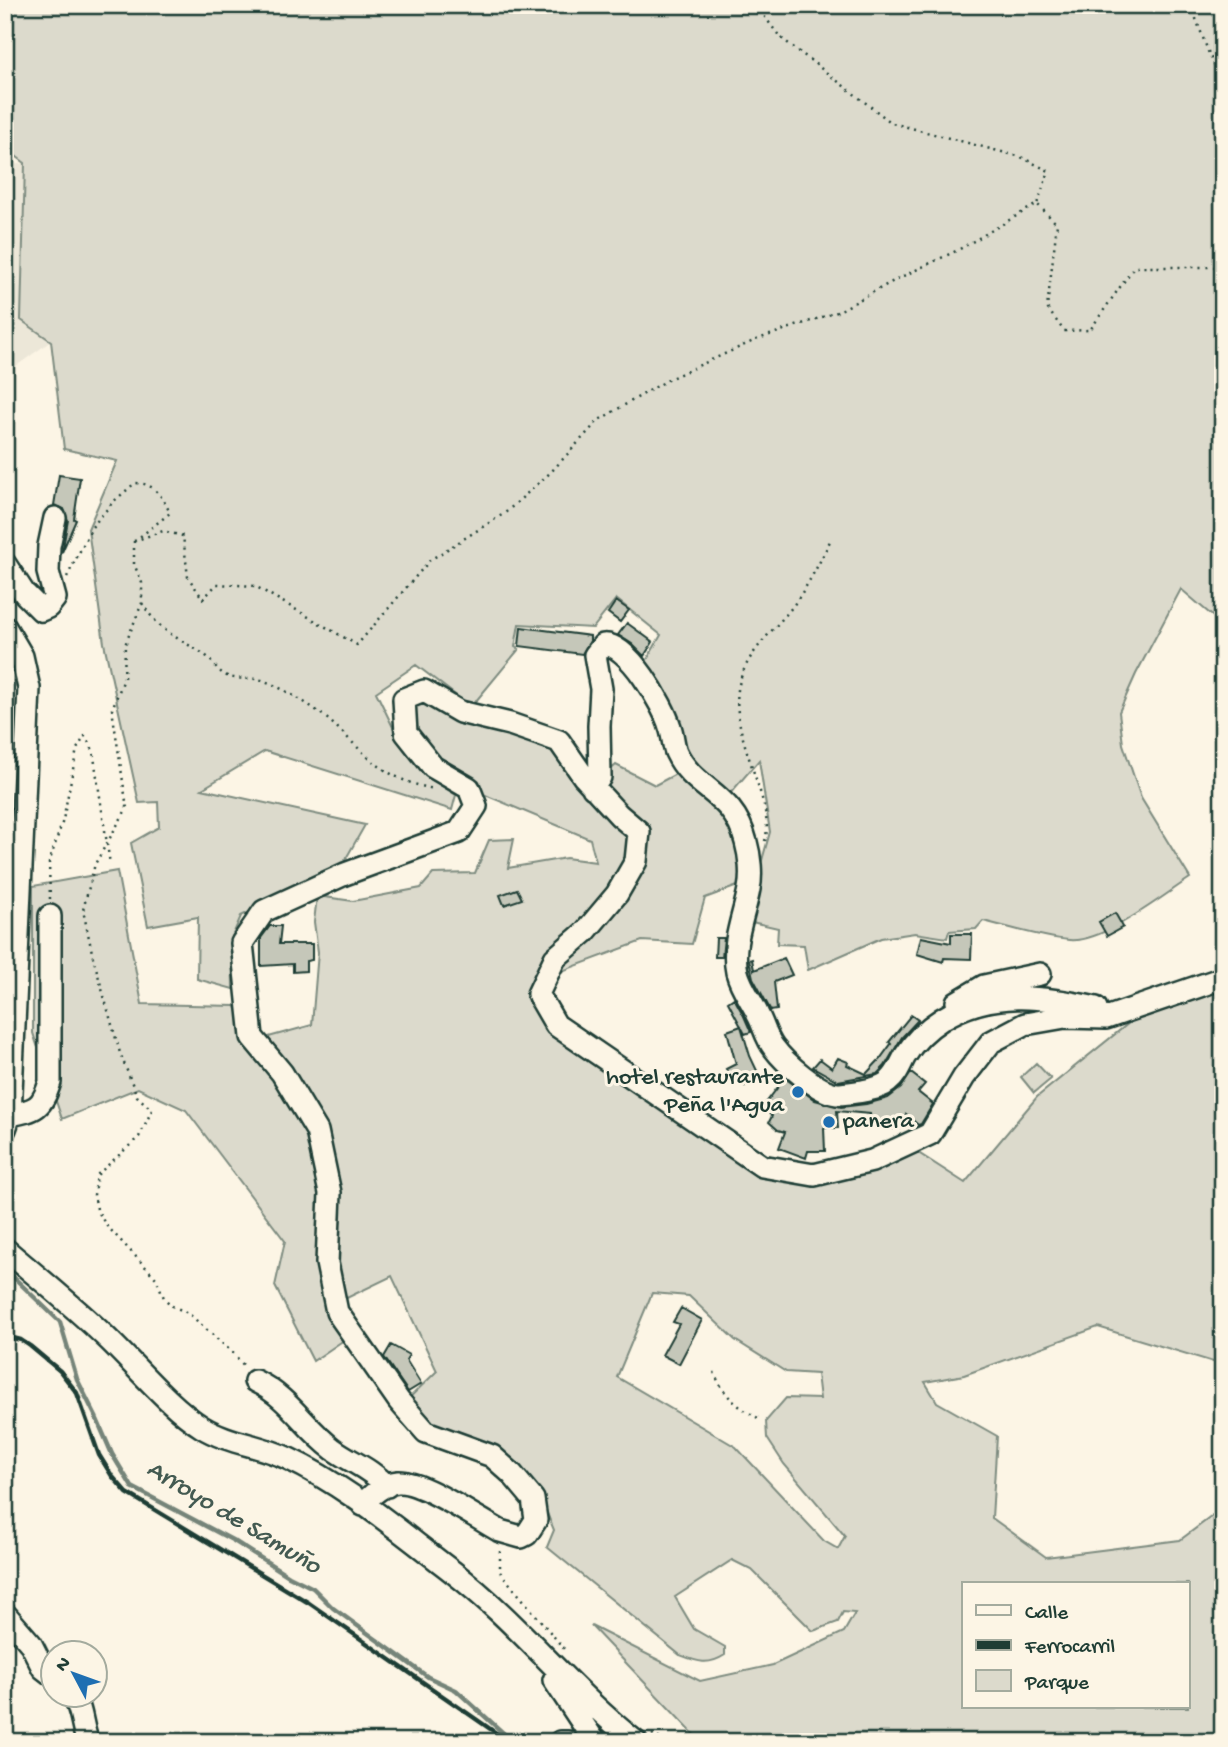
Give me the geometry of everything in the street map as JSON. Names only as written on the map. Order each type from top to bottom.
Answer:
[{"type":"street","points":[[5,564],[23,593],[39,610],[48,607],[55,598],[48,572],[49,547],[55,518]]},
{"type":"street","points":[[5,627],[22,656],[29,688],[12,888],[8,1122],[41,1104],[50,1082],[50,916]]},
{"type":"street","points":[[593,788],[600,777],[601,689],[595,655],[599,648],[608,644],[624,653],[656,698],[682,763],[726,802],[738,817],[746,842],[750,887],[736,946],[737,971],[775,1049],[794,1070],[828,1091],[836,1094],[859,1091],[888,1083],[921,1037],[942,1019],[953,1005],[973,990],[1040,975]]},
{"type":"street","points":[[363,1505],[369,1497],[399,1482],[424,1488],[500,1531],[521,1537],[527,1534],[536,1520],[533,1499],[492,1456],[426,1432],[400,1401],[337,1312],[327,1263],[330,1193],[317,1131],[282,1073],[253,1037],[242,943],[264,911],[345,874],[459,832],[476,806],[469,788],[433,766],[406,733],[404,699],[424,691],[460,712],[510,724],[559,741],[593,788],[639,832],[636,861],[617,894],[585,932],[555,958],[538,994],[556,1025],[762,1166],[814,1175],[872,1161],[930,1134],[964,1077],[991,1042],[1025,1024],[1065,1017],[1106,1018],[1223,978]]},
{"type":"street","points":[[942,1019],[983,1001],[1023,997],[1046,998],[1091,1007],[1112,1016]]},
{"type":"street","points":[[5,1249],[98,1330],[186,1415],[220,1437],[286,1458],[324,1477],[455,1574],[563,1663],[641,1736]]},
{"type":"street","points":[[255,1381],[273,1389],[332,1448],[369,1469],[387,1486]]},
{"type":"street","points":[[5,1614],[31,1644],[38,1658]]},
{"type":"street","points":[[563,1663],[554,1681],[595,1742]]},
{"type":"street","points":[[80,1708],[88,1742]]},
{"type":"street","points":[[560,1742],[568,1742]]},
{"type":"path","points":[[134,541],[163,531],[183,536],[188,577],[203,599],[217,583],[255,586],[357,645],[430,561],[505,513],[551,472],[599,420],[671,378],[758,339],[837,312],[898,278],[958,250],[1038,204],[1049,171],[1021,156],[892,123],[780,37],[756,5]]},
{"type":"path","points":[[1191,5],[1209,54],[1223,82]]},
{"type":"path","points":[[1038,204],[1057,224],[1047,308],[1064,331],[1090,331],[1134,267],[1223,267]]},
{"type":"path","points":[[55,598],[92,527],[113,502],[135,483],[145,483],[156,489],[170,513],[134,541]]},
{"type":"path","points":[[134,541],[134,564],[142,583],[142,603],[125,645],[124,679],[113,709],[127,808],[95,864],[83,910],[120,1053],[137,1096],[152,1110],[139,1137],[96,1175],[94,1195],[97,1209],[105,1224],[156,1278],[164,1298],[172,1306],[188,1313],[233,1353],[255,1381]]},
{"type":"path","points":[[763,850],[768,832],[767,824],[738,719],[739,680],[747,660],[810,582],[830,541]]},
{"type":"path","points":[[142,603],[165,631],[204,654],[224,674],[235,678],[260,680],[282,690],[327,719],[372,762],[397,779],[417,787],[441,791]]},
{"type":"path","points":[[50,916],[49,863],[63,820],[77,749],[85,736],[93,750],[110,864]]},
{"type":"path","points":[[715,1372],[728,1399],[760,1419]]},
{"type":"path","points":[[500,1531],[500,1572],[563,1663]]},
{"type":"path","points":[[641,1736],[664,1742]]},
{"type":"shaded area","points":[[25,163],[21,319],[51,341],[5,374],[5,166]]},
{"type":"shaded area","points":[[5,655],[13,679],[13,697],[5,870]]},
{"type":"green space","points":[[5,5],[1223,5],[1223,625],[1181,589],[1119,712],[1123,744],[1141,798],[1190,878],[1115,927],[1083,939],[1048,937],[983,921],[976,929],[949,931],[947,938],[915,933],[881,938],[808,970],[804,945],[777,944],[778,928],[747,921],[770,832],[759,760],[728,796],[743,884],[705,898],[692,944],[642,941],[559,972],[533,996],[759,1171],[805,1185],[874,1166],[912,1149],[965,1183],[1037,1097],[1134,1019],[1207,992],[1223,989],[1223,1365],[1098,1327],[964,1375],[925,1382],[937,1402],[997,1436],[992,1518],[1046,1557],[1180,1540],[1223,1508],[1223,1742],[701,1742],[591,1626],[700,1681],[773,1665],[844,1632],[855,1613],[843,1612],[838,1622],[813,1631],[752,1570],[732,1560],[675,1597],[694,1629],[725,1647],[725,1655],[703,1662],[680,1655],[547,1547],[554,1530],[541,1499],[429,1425],[406,1401],[437,1371],[392,1276],[330,1306],[344,1340],[313,1361],[275,1286],[285,1241],[186,1110],[138,1088],[62,1119],[33,1033],[33,886],[117,871],[142,1004],[236,1006],[247,1043],[312,1025],[318,952],[314,922],[317,896],[353,901],[421,888],[433,874],[475,873],[489,840],[514,839],[508,868],[566,858],[596,862],[590,839],[483,794],[446,782],[418,735],[411,703],[423,698],[556,747],[585,792],[616,765],[655,785],[695,764],[679,745],[644,665],[661,635],[616,599],[593,628],[519,624],[515,647],[519,649],[471,707],[416,665],[376,692],[403,748],[426,776],[456,795],[452,810],[265,751],[202,789],[365,825],[340,869],[241,916],[232,937],[233,989],[197,979],[198,917],[148,926],[131,843],[159,827],[158,802],[139,803],[104,643],[88,529],[117,461],[64,449],[51,341],[21,320],[25,163],[5,148]],"holes":[[[652,1293],[689,1296],[735,1340],[786,1372],[817,1374],[820,1399],[786,1398],[766,1421],[767,1438],[784,1464],[845,1536],[838,1549],[824,1541],[736,1447],[617,1377]]]},
{"type":"green space","points":[[1036,1063],[1051,1079],[1034,1093],[1021,1077]]},
{"type":"building","points":[[59,475],[80,478],[76,520],[62,552],[68,520],[64,509],[54,505]]},
{"type":"building","points":[[616,601],[629,610],[620,622],[608,613]]},
{"type":"building","points":[[627,623],[653,642],[644,656],[618,635]]},
{"type":"building","points":[[521,627],[590,636],[590,641],[582,654],[519,646]]},
{"type":"building","points":[[517,889],[522,899],[504,905],[500,895]]},
{"type":"building","points":[[1115,913],[1123,927],[1107,936],[1099,922]]},
{"type":"building","points":[[270,926],[281,926],[279,944],[312,944],[312,960],[306,961],[306,971],[293,972],[293,964],[261,966],[261,938]]},
{"type":"building","points":[[951,934],[972,934],[971,959],[944,958],[943,962],[917,954],[921,937],[951,943]]},
{"type":"building","points":[[716,938],[724,938],[722,957],[715,957]]},
{"type":"building","points":[[784,958],[792,975],[774,982],[777,1010],[771,1011],[753,978],[749,960],[752,959],[754,970]]},
{"type":"building","points":[[734,998],[751,1032],[745,1034],[728,1002]]},
{"type":"building","points":[[911,1015],[918,1020],[902,1037],[885,1066],[877,1074],[838,1081],[813,1067],[820,1059],[832,1068],[838,1058],[866,1074]]},
{"type":"building","points":[[741,1026],[760,1077],[745,1086],[738,1076],[732,1079],[726,1069],[736,1064],[727,1031]]},
{"type":"building","points":[[911,1073],[925,1084],[918,1092],[933,1104],[921,1124],[918,1125],[906,1114],[904,1128],[889,1129],[870,1121],[870,1114],[837,1111],[838,1128],[824,1128],[825,1151],[808,1151],[806,1158],[779,1148],[785,1132],[769,1122],[772,1116],[762,1108],[785,1078],[815,1100],[841,1107],[888,1098],[901,1088]]},
{"type":"building","points":[[681,1308],[702,1320],[679,1364],[662,1355],[679,1324],[673,1322]]},
{"type":"building","points":[[391,1345],[409,1355],[406,1360],[421,1384],[408,1392],[384,1357]]},
{"type":"waterway","name":"Arroyo de Samuño","points":[[5,1269],[60,1322],[77,1379],[112,1454],[132,1487],[234,1541],[313,1588],[333,1608],[428,1677],[456,1690],[513,1742]]},
{"type":"railway","points":[[5,1336],[21,1340],[60,1371],[77,1393],[99,1455],[127,1493],[309,1603],[509,1742]]},
{"type":"place","name":"hotel restaurante Peña l'Agua","points":[[798,1092]]},
{"type":"place","name":"panera","points":[[829,1122]]}]
